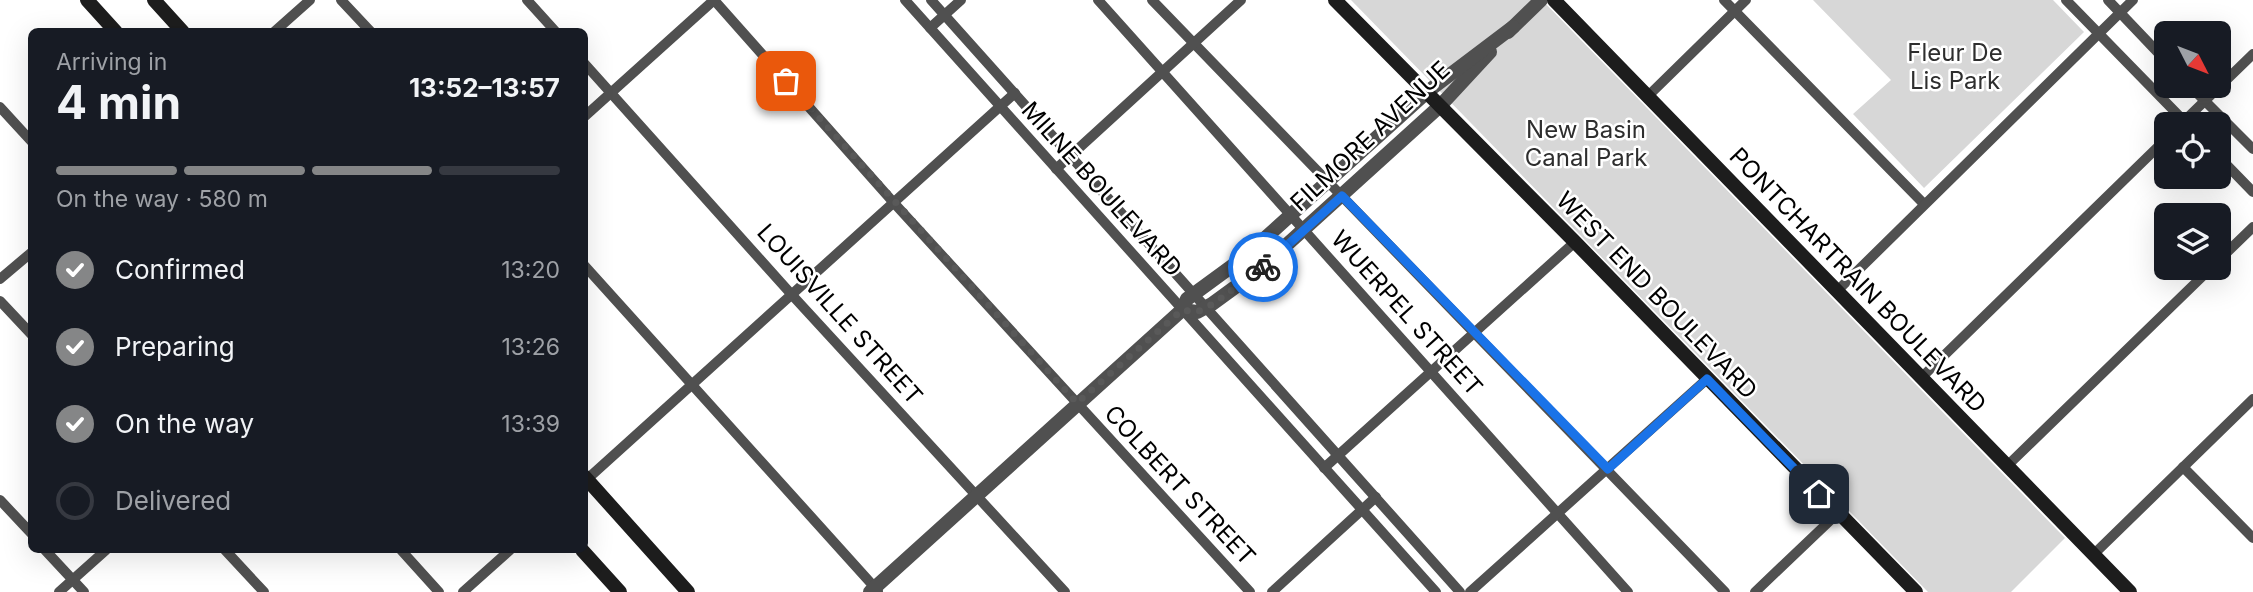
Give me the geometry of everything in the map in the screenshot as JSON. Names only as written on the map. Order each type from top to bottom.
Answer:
[{"type":"main road","points":[[87,0],[112,28]]},
{"type":"main road","points":[[155,0],[180,28]]},
{"type":"main road","name":"WEST END BOULEVARD","points":[[1335,0],[1916,592]]},
{"type":"main road","name":"PONTCHARTRAIN BOULEVARD","points":[[1554,0],[2130,592]]},
{"type":"main road","points":[[588,481],[688,592]]},
{"type":"main road","points":[[585,553],[620,592]]},
{"type":"street","points":[[278,28],[310,0]]},
{"type":"street","points":[[341,0],[366,28]]},
{"type":"street","points":[[527,0],[552,28]]},
{"type":"street","points":[[588,113],[714,0]]},
{"type":"street","name":"COLBERT STREET","points":[[714,0],[894,202],[1250,592]]},
{"type":"street","name":"MILNE BOULEVARD","points":[[905,0],[1436,592]]},
{"type":"street","name":"MILNE BOULEVARD","points":[[931,0],[1461,592]]},
{"type":"street","points":[[930,28],[961,0]]},
{"type":"street","name":"WUERPEL STREET","points":[[1098,0],[1628,592]]},
{"type":"street","points":[[1152,0],[1726,592]]},
{"type":"street","points":[[1056,169],[1241,0]]},
{"type":"street","name":"FILMORE AVENUE","points":[[1182,310],[1197,312],[1261,269],[1440,106],[1541,0]]},
{"type":"street","points":[[1724,0],[1924,204]]},
{"type":"street","points":[[1647,97],[1746,0]]},
{"type":"street","points":[[2066,0],[2173,112]]},
{"type":"street","points":[[2108,0],[2154,48]]},
{"type":"street","points":[[1837,291],[2133,0]]},
{"type":"street","name":"FILMORE AVENUE","points":[[874,591],[977,494],[1182,310],[1187,299],[1242,258],[1291,216],[1427,92],[1513,27]]},
{"type":"street","points":[[2194,112],[2253,54]]},
{"type":"street","name":"LOUISVILLE STREET","points":[[588,67],[792,295],[1065,592]]},
{"type":"street","points":[[588,477],[1015,93]]},
{"type":"street","points":[[2202,98],[2253,149]]},
{"type":"street","points":[[0,107],[28,138]]},
{"type":"street","points":[[1922,377],[2154,151]]},
{"type":"street","points":[[2231,169],[2253,192]]},
{"type":"street","points":[[2231,248],[2253,227]]},
{"type":"street","points":[[1324,468],[1575,242]]},
{"type":"street","points":[[0,279],[28,254]]},
{"type":"street","points":[[588,269],[874,591]]},
{"type":"street","points":[[2007,466],[2199,280]]},
{"type":"street","points":[[0,301],[28,331]]},
{"type":"street","points":[[1470,592],[1707,379]]},
{"type":"street","points":[[2094,554],[2253,399]]},
{"type":"street","points":[[2183,467],[2253,538]]},
{"type":"street","points":[[1272,592],[1376,497]]},
{"type":"street","points":[[0,500],[28,530]]},
{"type":"street","points":[[1755,592],[1838,513]]},
{"type":"street","points":[[48,553],[84,592]]},
{"type":"street","points":[[59,592],[103,553]]},
{"type":"street","points":[[229,553],[264,592]]},
{"type":"street","points":[[404,553],[439,592]]},
{"type":"street","points":[[463,592],[507,553]]},
{"type":"green space","name":"New Basin Canal Park","points":[[1351,0],[1542,0],[2065,538],[2011,592],[1928,592]]},
{"type":"green space","name":"Fleur De Lis Park","points":[[1813,0],[2053,0],[2084,32],[1924,188],[1853,114],[1891,80]]},
{"type":"way so far","points":[[786,81],[1077,403],[1182,310],[1197,312],[1213,304],[1263,267]]},
{"type":"route","points":[[1263,267],[1342,196],[1608,469],[1707,379],[1819,494]]}]
